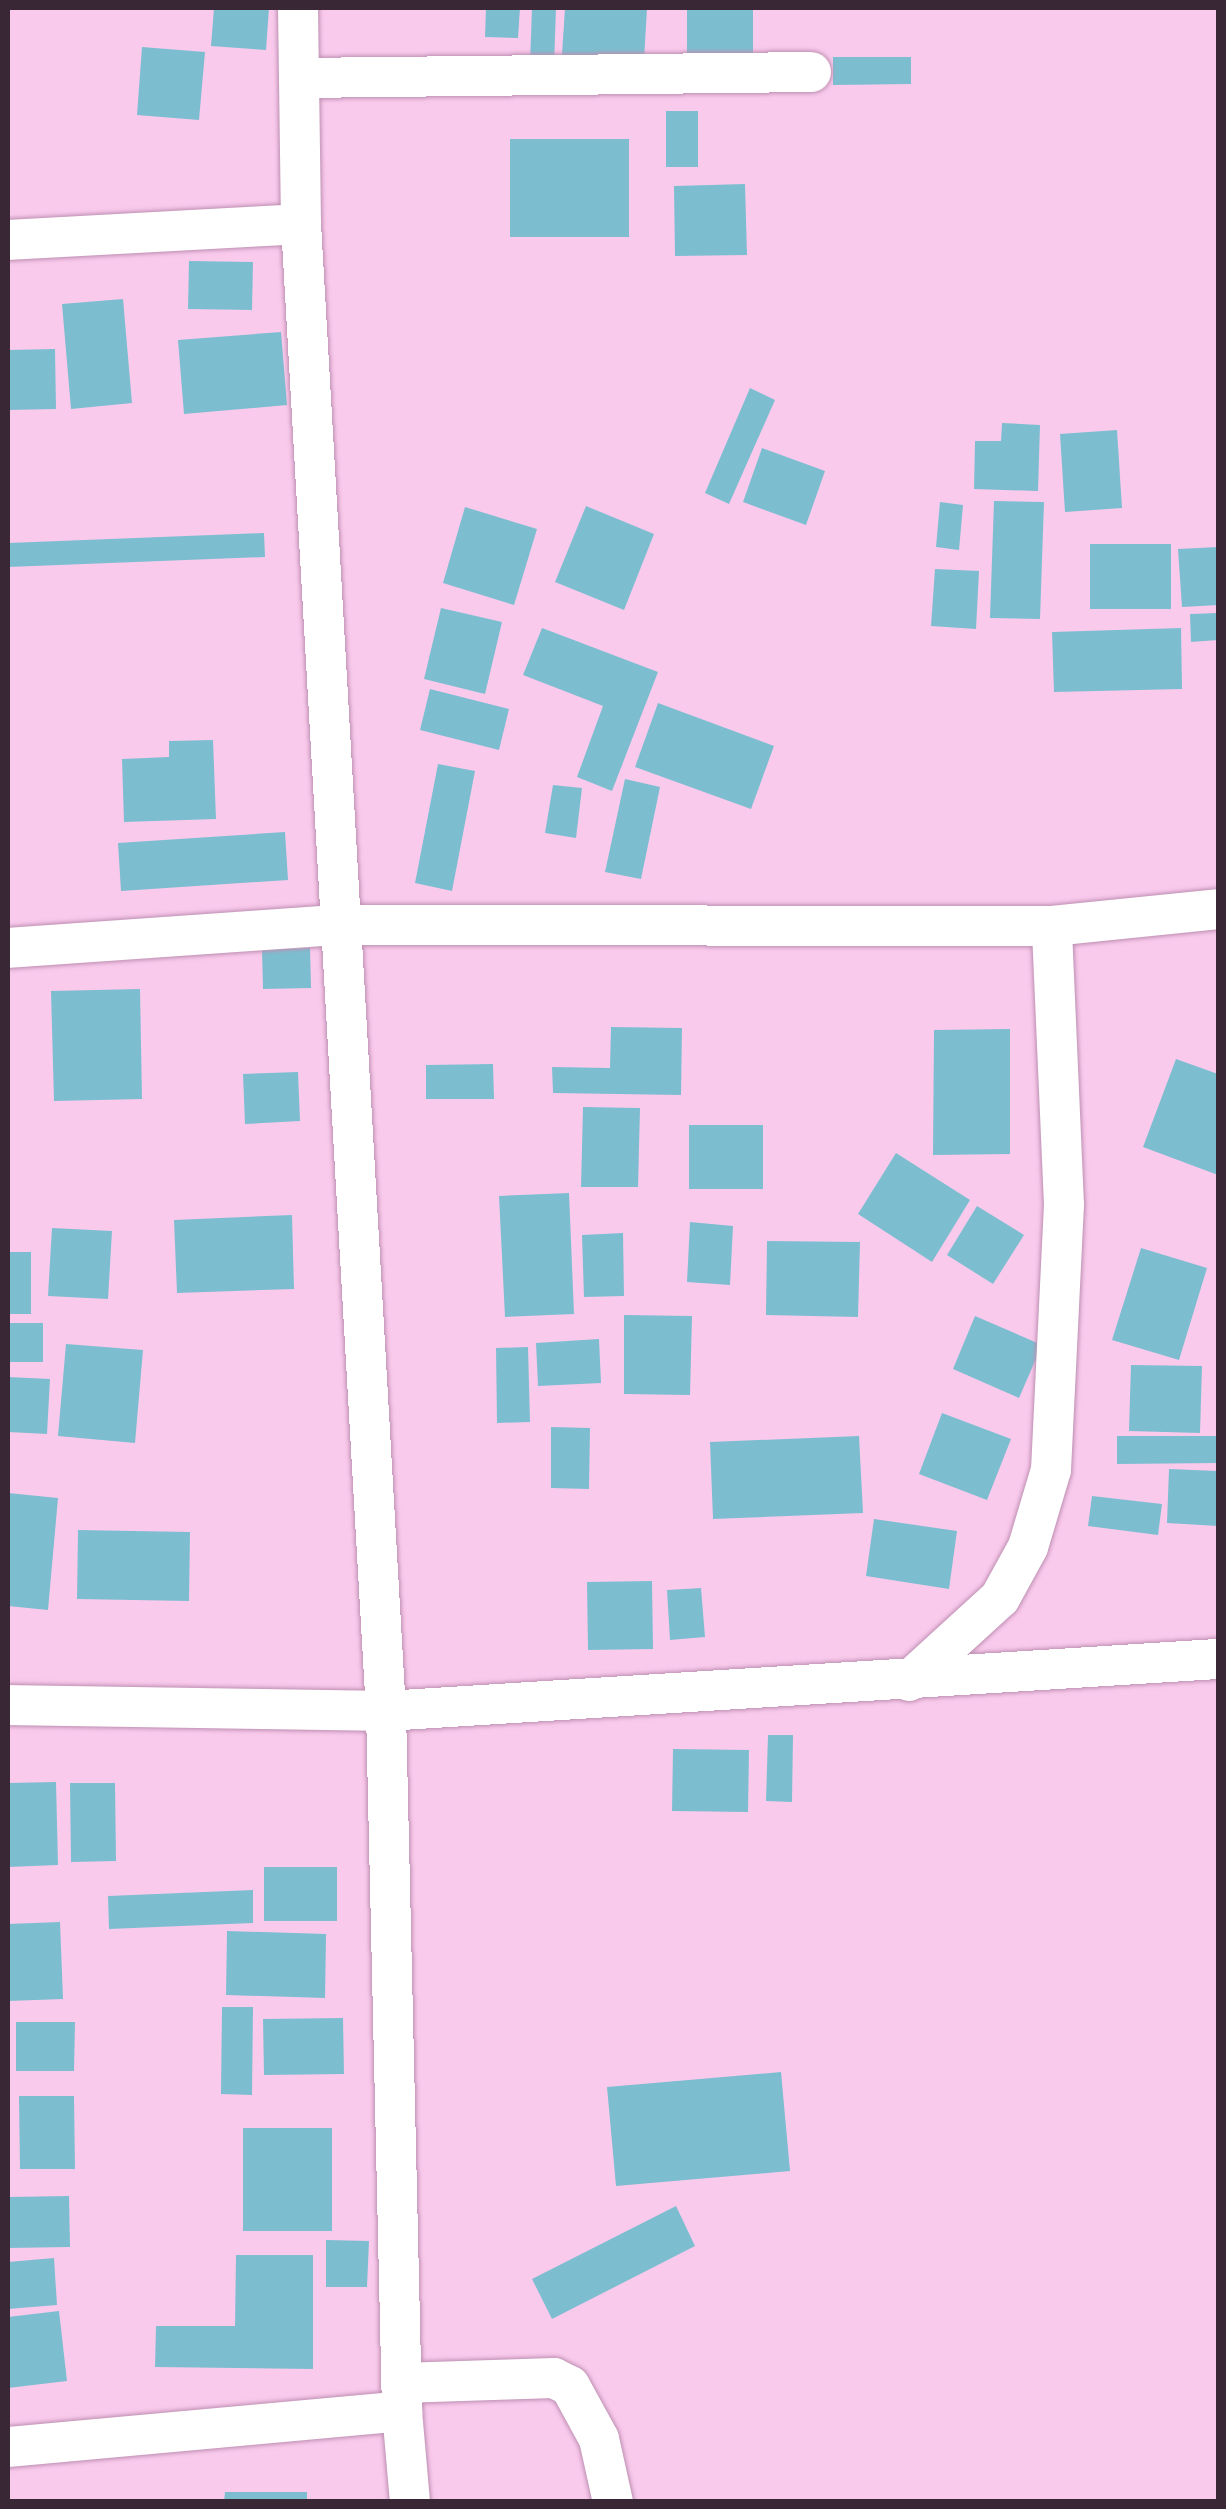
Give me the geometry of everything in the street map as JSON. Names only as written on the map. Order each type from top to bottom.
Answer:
[{"type":"street","points":[[298,8],[301,224],[386,1711],[402,2397],[410,2502]]},
{"type":"street","points":[[299,78],[811,72]]},
{"type":"street","points":[[8,240],[301,224]]},
{"type":"street","points":[[8,948],[341,925],[1052,926],[1218,909]]},
{"type":"street","points":[[909,1681],[1000,1598],[1028,1547],[1051,1470],[1064,1205],[1052,926]]},
{"type":"street","points":[[8,1705],[386,1711],[1218,1659]]},
{"type":"street","points":[[8,2446],[554,2378],[570,2386],[599,2439],[613,2502]]},
{"type":"building","points":[[214,8],[269,8],[266,50],[211,46]]},
{"type":"building","points":[[486,8],[520,8],[518,38],[485,37]]},
{"type":"building","points":[[532,8],[556,8],[554,65],[530,64]]},
{"type":"building","points":[[565,8],[647,8],[644,60],[562,55]]},
{"type":"building","points":[[687,8],[753,8],[753,55],[687,56]]},
{"type":"building","points":[[142,47],[205,52],[199,120],[137,115]]},
{"type":"building","points":[[833,57],[911,57],[911,84],[833,85]]},
{"type":"building","points":[[666,111],[698,111],[698,167],[666,167]]},
{"type":"building","points":[[510,139],[629,139],[629,237],[510,237]]},
{"type":"building","points":[[745,184],[747,255],[675,256],[674,186]]},
{"type":"building","points":[[189,261],[253,262],[252,310],[188,309]]},
{"type":"building","points":[[123,299],[132,403],[71,409],[62,304]]},
{"type":"building","points":[[281,332],[287,405],[184,414],[178,340]]},
{"type":"building","points":[[55,349],[56,409],[8,410],[8,350]]},
{"type":"building","points":[[750,388],[775,400],[729,504],[705,493]]},
{"type":"building","points":[[1002,423],[1040,425],[1038,491],[974,489],[975,441],[1001,441]]},
{"type":"building","points":[[1117,430],[1122,508],[1065,512],[1060,434]]},
{"type":"building","points":[[762,448],[825,471],[806,525],[743,502]]},
{"type":"building","points":[[994,501],[1044,502],[1040,619],[990,618]]},
{"type":"building","points":[[940,502],[963,505],[959,550],[936,547]]},
{"type":"building","points":[[586,506],[654,534],[624,610],[555,582]]},
{"type":"building","points":[[465,507],[537,529],[514,605],[443,583]]},
{"type":"building","points":[[264,533],[265,557],[8,567],[8,543]]},
{"type":"building","points":[[1090,544],[1171,544],[1171,609],[1090,609]]},
{"type":"building","points":[[1218,547],[1218,605],[1182,607],[1178,549]]},
{"type":"building","points":[[935,569],[979,571],[976,629],[931,626]]},
{"type":"building","points":[[441,608],[502,622],[485,694],[424,679]]},
{"type":"building","points":[[1218,613],[1218,640],[1191,642],[1190,614]]},
{"type":"building","points":[[542,628],[658,672],[612,791],[577,777],[603,706],[523,675]]},
{"type":"building","points":[[1181,628],[1182,689],[1054,692],[1052,632]]},
{"type":"building","points":[[430,689],[509,709],[499,750],[420,730]]},
{"type":"building","points":[[658,703],[774,746],[751,809],[635,767]]},
{"type":"building","points":[[213,740],[216,819],[124,822],[122,759],[169,757],[169,741]]},
{"type":"building","points":[[438,764],[475,771],[452,891],[415,883]]},
{"type":"building","points":[[625,779],[660,787],[641,879],[605,872]]},
{"type":"building","points":[[553,785],[582,788],[576,838],[545,833]]},
{"type":"building","points":[[285,832],[288,880],[121,891],[118,843]]},
{"type":"building","points":[[310,948],[311,988],[263,989],[262,950]]},
{"type":"building","points":[[140,989],[142,1099],[54,1101],[51,991]]},
{"type":"building","points":[[611,1027],[682,1028],[681,1095],[553,1093],[552,1067],[610,1068]]},
{"type":"building","points":[[1010,1029],[1010,1154],[933,1155],[934,1030]]},
{"type":"building","points":[[1176,1059],[1218,1074],[1218,1175],[1143,1147]]},
{"type":"building","points":[[493,1064],[494,1099],[426,1099],[426,1065]]},
{"type":"building","points":[[298,1072],[300,1121],[245,1124],[243,1074]]},
{"type":"building","points":[[583,1107],[640,1108],[638,1187],[581,1187]]},
{"type":"building","points":[[689,1125],[763,1125],[763,1189],[689,1189]]},
{"type":"building","points":[[896,1153],[970,1200],[932,1262],[858,1214]]},
{"type":"building","points":[[569,1193],[574,1314],[505,1317],[499,1196]]},
{"type":"building","points":[[977,1206],[1024,1235],[993,1284],[947,1255]]},
{"type":"building","points":[[292,1215],[294,1289],[177,1293],[174,1220]]},
{"type":"building","points":[[690,1222],[733,1226],[730,1285],[687,1282]]},
{"type":"building","points":[[52,1228],[112,1231],[108,1299],[48,1296]]},
{"type":"building","points":[[623,1233],[624,1296],[584,1297],[582,1235]]},
{"type":"building","points":[[767,1241],[860,1242],[858,1317],[766,1315]]},
{"type":"building","points":[[1141,1248],[1207,1268],[1179,1360],[1112,1340]]},
{"type":"building","points":[[8,1252],[31,1252],[31,1314],[8,1314]]},
{"type":"building","points":[[624,1315],[692,1316],[690,1395],[624,1394]]},
{"type":"building","points":[[975,1316],[1042,1345],[1019,1398],[953,1369]]},
{"type":"building","points":[[8,1323],[43,1323],[43,1362],[8,1362]]},
{"type":"building","points":[[599,1339],[601,1383],[538,1386],[536,1343]]},
{"type":"building","points":[[66,1344],[143,1350],[135,1443],[58,1436]]},
{"type":"building","points":[[528,1347],[530,1422],[497,1423],[496,1348]]},
{"type":"building","points":[[1131,1365],[1202,1366],[1200,1433],[1129,1431]]},
{"type":"building","points":[[8,1377],[50,1379],[47,1434],[8,1432]]},
{"type":"building","points":[[942,1413],[1011,1439],[987,1500],[919,1474]]},
{"type":"building","points":[[551,1427],[590,1428],[589,1489],[551,1488]]},
{"type":"building","points":[[859,1436],[863,1513],[713,1519],[710,1442]]},
{"type":"building","points":[[1117,1436],[1218,1436],[1218,1463],[1117,1464]]},
{"type":"building","points":[[1169,1469],[1218,1471],[1218,1526],[1167,1523]]},
{"type":"building","points":[[8,1493],[58,1498],[48,1610],[8,1606]]},
{"type":"building","points":[[1092,1496],[1162,1504],[1158,1535],[1088,1526]]},
{"type":"building","points":[[874,1519],[957,1531],[949,1589],[866,1576]]},
{"type":"building","points":[[78,1530],[190,1532],[189,1601],[77,1599]]},
{"type":"building","points":[[652,1581],[653,1649],[588,1650],[587,1582]]},
{"type":"building","points":[[701,1588],[705,1637],[670,1640],[667,1590]]},
{"type":"building","points":[[768,1735],[793,1735],[792,1802],[766,1801]]},
{"type":"building","points":[[673,1749],[749,1750],[748,1812],[672,1811]]},
{"type":"building","points":[[56,1782],[58,1865],[8,1867],[8,1783]]},
{"type":"building","points":[[70,1783],[115,1783],[116,1861],[71,1862]]},
{"type":"building","points":[[264,1867],[337,1867],[337,1921],[264,1921]]},
{"type":"building","points":[[253,1890],[253,1923],[109,1929],[108,1896]]},
{"type":"building","points":[[60,1922],[63,1999],[8,2001],[8,1924]]},
{"type":"building","points":[[227,1931],[326,1934],[325,1998],[226,1995]]},
{"type":"building","points":[[222,2007],[253,2007],[252,2095],[221,2094]]},
{"type":"building","points":[[343,2018],[344,2074],[264,2075],[263,2019]]},
{"type":"building","points":[[16,2022],[75,2022],[74,2071],[16,2071]]},
{"type":"building","points":[[781,2072],[790,2171],[616,2186],[607,2087]]},
{"type":"building","points":[[19,2096],[74,2096],[75,2169],[20,2169]]},
{"type":"building","points":[[243,2128],[332,2128],[332,2231],[243,2231]]},
{"type":"building","points":[[69,2196],[70,2247],[8,2248],[8,2197]]},
{"type":"building","points":[[676,2206],[695,2246],[552,2319],[532,2279]]},
{"type":"building","points":[[326,2240],[369,2241],[367,2287],[326,2287]]},
{"type":"building","points":[[236,2255],[313,2255],[313,2369],[155,2367],[156,2326],[235,2326]]},
{"type":"building","points":[[54,2258],[57,2305],[8,2309],[8,2262]]},
{"type":"building","points":[[59,2311],[67,2381],[8,2388],[8,2317]]},
{"type":"building","points":[[225,2492],[307,2492],[307,2502],[224,2502]]}]
